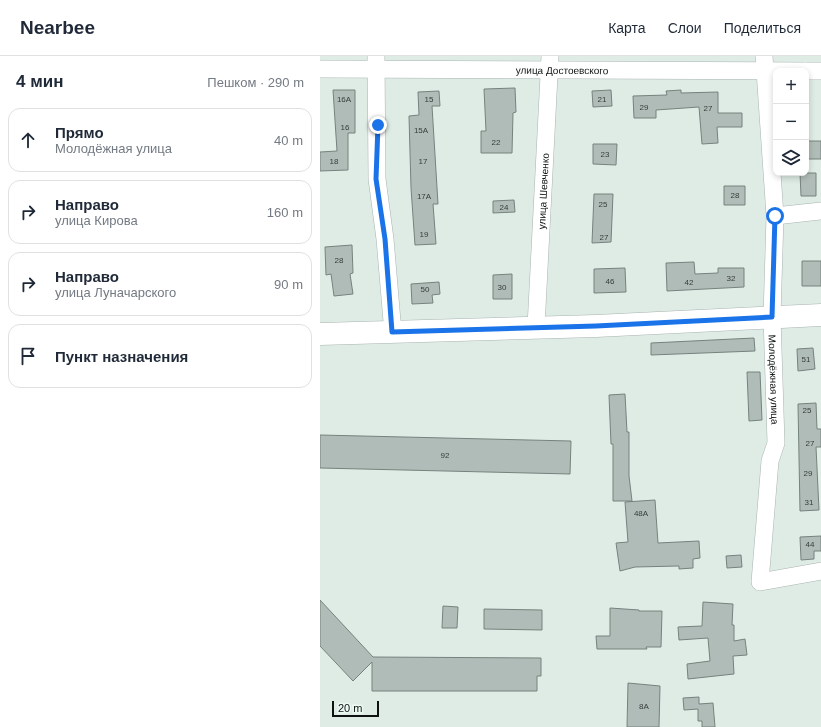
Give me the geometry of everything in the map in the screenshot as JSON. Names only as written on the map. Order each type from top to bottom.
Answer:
[{"type":"main road","points":[[320,334],[821,315]]},
{"type":"street","name":"улица Достоевского","points":[[320,69],[377,62],[764,63],[790,68]]},
{"type":"street","points":[[377,62],[376,179],[385,239],[392,332]]},
{"type":"street","name":"улица Шевченко","points":[[536,327],[551,63]]},
{"type":"street","name":"Молодёжная улица","points":[[764,63],[775,216],[772,317],[776,443],[770,461],[760,582],[821,571]]},
{"type":"street","name":"улица Достоевского","points":[[809,71],[821,71]]},
{"type":"street","points":[[775,216],[821,211]]},
{"type":"building","points":[[515,88],[516,112],[513,113],[512,153],[481,153],[481,131],[486,131],[484,89]]},
{"type":"building","points":[[333,90],[355,90],[355,133],[348,133],[348,170],[320,171],[320,152],[337,151]]},
{"type":"building","points":[[611,90],[612,106],[593,107],[592,91]]},
{"type":"building","points":[[681,90],[681,93],[718,92],[718,113],[742,113],[742,127],[717,127],[718,143],[702,144],[699,107],[656,110],[656,118],[634,118],[633,96],[667,95],[666,91]]},
{"type":"building","points":[[439,91],[440,106],[432,106],[438,204],[433,204],[436,244],[415,245],[411,188],[409,116],[419,115],[418,92]]},
{"type":"building","points":[[809,141],[821,141],[821,159],[809,159]]},
{"type":"building","points":[[593,144],[617,144],[616,165],[593,164]]},
{"type":"building","points":[[809,173],[816,173],[816,196],[801,196],[800,176],[809,176]]},
{"type":"building","points":[[724,186],[745,186],[745,205],[724,205]]},
{"type":"building","points":[[594,194],[613,194],[611,242],[592,243]]},
{"type":"building","points":[[514,200],[515,212],[493,213],[493,201]]},
{"type":"building","points":[[352,245],[353,273],[350,274],[353,294],[334,296],[331,274],[326,275],[325,247]]},
{"type":"building","points":[[802,261],[821,261],[821,286],[802,286]]},
{"type":"building","points":[[694,262],[695,274],[718,273],[718,268],[744,268],[744,287],[667,291],[666,263]]},
{"type":"building","points":[[625,268],[626,292],[594,293],[594,269]]},
{"type":"building","points":[[512,274],[512,299],[493,299],[493,275]]},
{"type":"building","points":[[439,282],[440,294],[432,295],[433,303],[412,304],[411,284]]},
{"type":"building","points":[[754,338],[755,351],[651,355],[651,343]]},
{"type":"building","points":[[813,348],[815,369],[798,371],[797,349]]},
{"type":"building","points":[[747,372],[760,372],[762,420],[749,421]]},
{"type":"building","points":[[625,394],[627,432],[629,432],[629,476],[632,501],[613,501],[613,444],[611,444],[609,395]]},
{"type":"building","points":[[816,403],[817,429],[821,429],[821,447],[816,447],[819,510],[800,511],[798,404]]},
{"type":"building","points":[[320,435],[571,441],[570,474],[320,468]]},
{"type":"building","points":[[655,500],[658,543],[699,541],[700,558],[693,559],[693,568],[679,569],[679,566],[635,567],[620,571],[616,543],[628,542],[625,502]]},
{"type":"building","points":[[821,536],[821,551],[814,551],[814,559],[801,560],[800,537]]},
{"type":"building","points":[[741,555],[742,567],[727,568],[726,556]]},
{"type":"building","points":[[320,600],[373,657],[541,658],[541,676],[537,676],[537,691],[372,691],[372,662],[353,681],[320,646]]},
{"type":"building","points":[[703,602],[733,604],[732,625],[734,625],[734,641],[745,639],[747,655],[733,656],[734,674],[688,679],[687,664],[710,661],[708,638],[679,640],[678,627],[702,626]]},
{"type":"building","points":[[443,606],[458,607],[457,628],[442,628]]},
{"type":"building","points":[[610,608],[639,611],[662,611],[661,647],[646,647],[647,649],[597,649],[596,636],[610,636]]},
{"type":"building","points":[[484,609],[542,610],[542,630],[484,629]]},
{"type":"building","points":[[628,683],[660,686],[659,727],[627,727]]},
{"type":"building","points":[[699,697],[699,704],[713,703],[715,727],[702,727],[702,721],[698,721],[698,709],[684,710],[683,698]]},
{"type":"route","points":[[378,125],[376,179],[385,239],[392,332],[596,326],[772,317],[775,216]]}]
